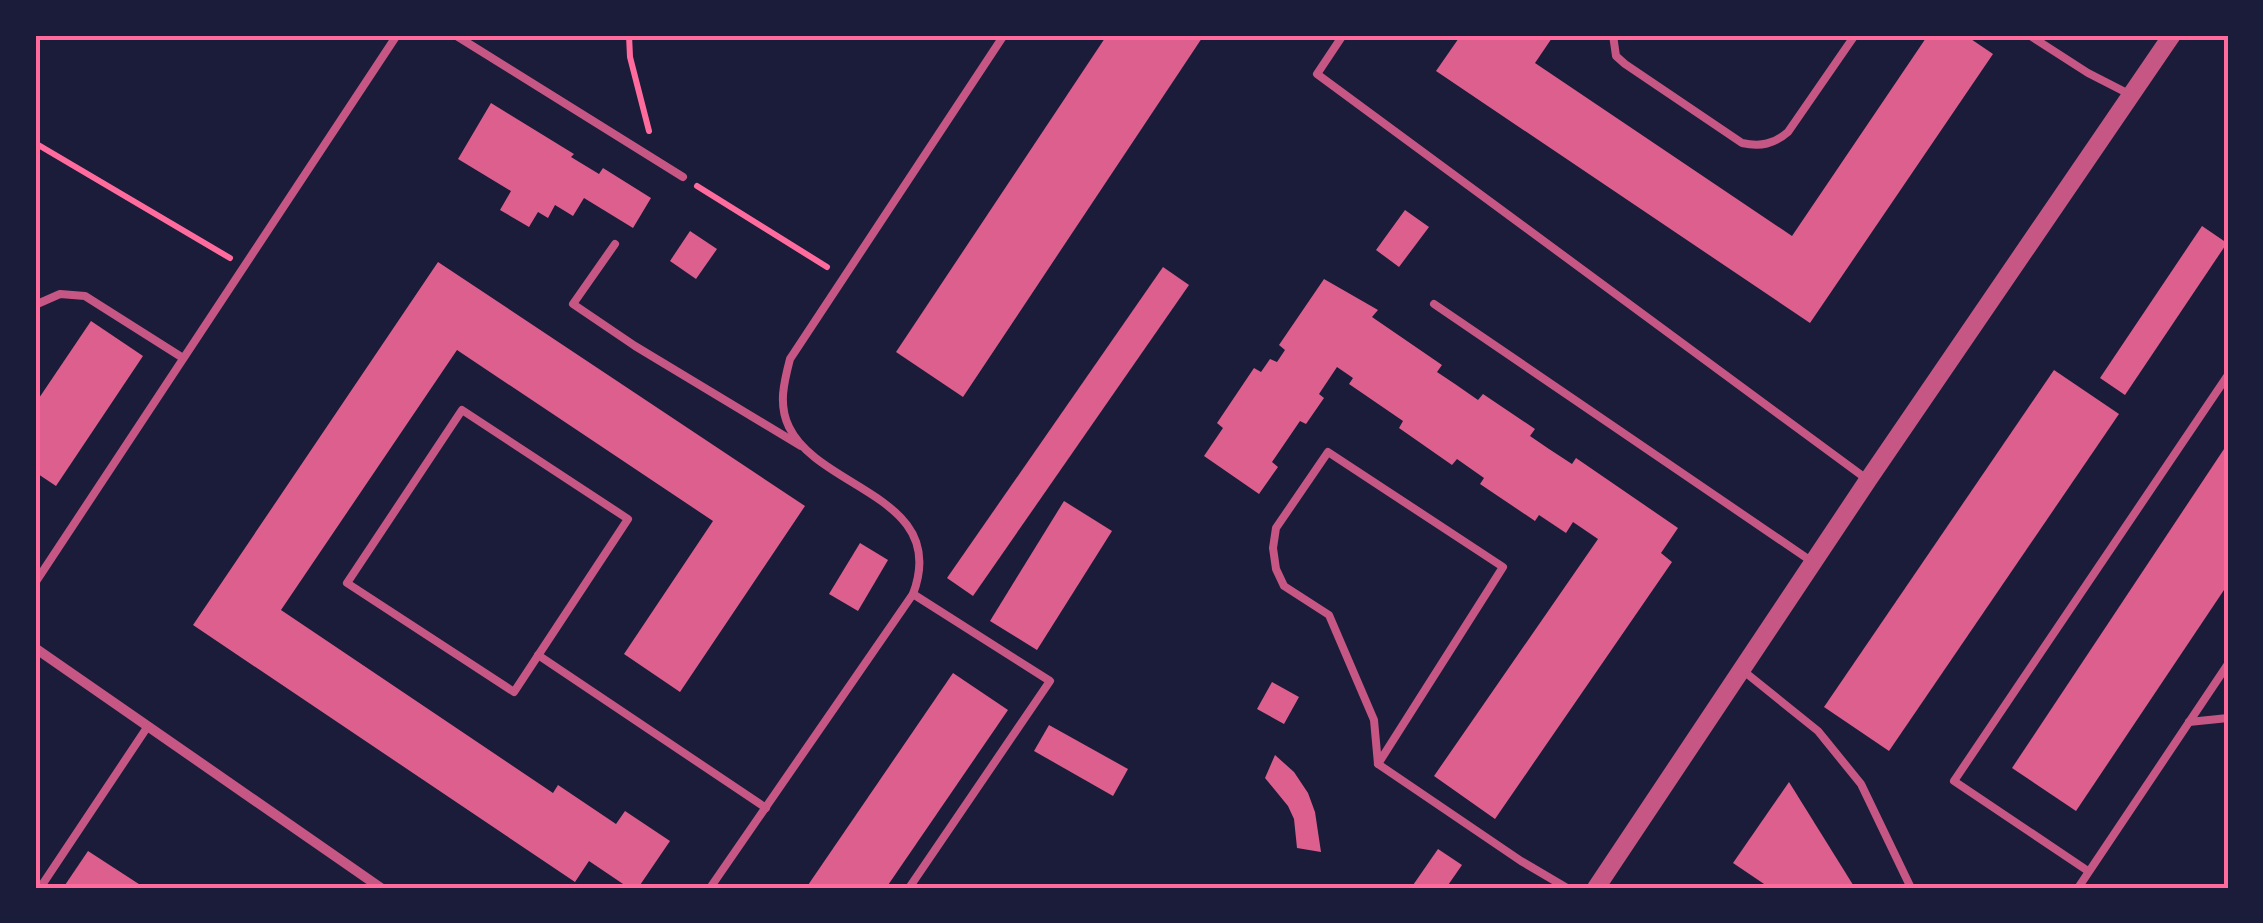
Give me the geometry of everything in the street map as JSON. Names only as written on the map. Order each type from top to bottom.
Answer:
[{"type":"street","points":[[1596,888],[2172,35]]},
{"type":"street","points":[[35,648],[382,888]]},
{"type":"lane","points":[[35,583],[397,35]]},
{"type":"lane","points":[[455,35],[684,177]]},
{"type":"lane","points":[[802,448],[789,427],[783,406],[783,385],[790,359],[1004,35]]},
{"type":"lane","points":[[1343,35],[1317,74],[1868,480]]},
{"type":"lane","points":[[1613,35],[1616,56],[1625,64],[1742,143],[1754,146],[1780,140],[1788,132],[1855,35]]},
{"type":"lane","points":[[2029,35],[2131,95]]},
{"type":"lane","points":[[614,244],[574,304],[885,502],[901,518],[918,553],[920,572],[913,594],[710,888]]},
{"type":"lane","points":[[35,305],[60,294],[86,296],[183,358]]},
{"type":"lane","points":[[1434,304],[1814,563]]},
{"type":"lane","points":[[2088,871],[1954,781],[2228,375]]},
{"type":"lane","points":[[462,410],[628,519],[538,655],[514,692],[347,583],[462,410]]},
{"type":"lane","points":[[1328,452],[1504,567],[1378,764],[1374,720],[1329,615],[1284,586],[1276,569],[1276,528],[1328,452]]},
{"type":"lane","points":[[909,888],[1050,681],[913,594]]},
{"type":"lane","points":[[538,655],[766,808]]},
{"type":"lane","points":[[2078,888],[2228,664]]},
{"type":"lane","points":[[1742,669],[1818,731],[1861,784],[1911,888]]},
{"type":"lane","points":[[2189,722],[2228,718]]},
{"type":"lane","points":[[40,888],[148,726]]},
{"type":"lane","points":[[1378,764],[1567,888]]},
{"type":"path","points":[[629,35],[630,57],[657,160]]},
{"type":"path","points":[[35,143],[244,266]]},
{"type":"path","points":[[684,177],[842,276]]},
{"type":"building","points":[[1107,35],[1204,35],[963,397],[896,352]]},
{"type":"building","points":[[1461,35],[1554,35],[1535,63],[1792,236],[1928,35],[1965,35],[1993,54],[1810,323],[1436,71]]},
{"type":"building","points":[[491,103],[599,174],[603,168],[651,198],[633,228],[584,198],[573,216],[555,205],[548,218],[538,212],[529,227],[500,210],[511,191],[458,159]]},
{"type":"building","points":[[1405,210],[1429,227],[1399,267],[1376,250]]},
{"type":"building","points":[[2202,226],[2227,243],[2125,395],[2100,378]]},
{"type":"building","points":[[690,231],[717,249],[696,279],[670,261]]},
{"type":"building","points":[[438,262],[805,506],[680,692],[624,654],[713,521],[457,350],[281,610],[553,793],[558,785],[616,824],[625,811],[670,841],[638,888],[629,888],[589,861],[575,882],[193,625]]},
{"type":"building","points":[[1163,267],[1189,285],[973,596],[947,578]]},
{"type":"building","points":[[1324,279],[1378,310],[1372,317],[1442,365],[1437,372],[1478,400],[1483,394],[1535,429],[1530,436],[1572,464],[1576,458],[1678,528],[1661,553],[1672,562],[1495,819],[1434,776],[1598,539],[1573,522],[1566,533],[1539,515],[1535,521],[1480,484],[1484,478],[1457,459],[1452,465],[1399,428],[1403,421],[1349,384],[1353,378],[1337,367],[1319,394],[1324,398],[1306,424],[1300,421],[1272,462],[1278,467],[1259,494],[1204,456],[1223,428],[1217,423],[1254,368],[1261,372],[1270,359],[1277,362],[1285,350],[1279,345]]},
{"type":"building","points":[[91,321],[143,356],[56,486],[35,472],[35,404]]},
{"type":"building","points":[[2054,370],[2119,414],[1889,751],[1824,707]]},
{"type":"building","points":[[2228,443],[2228,584],[2076,811],[2012,768]]},
{"type":"building","points":[[1064,501],[1112,531],[1037,650],[990,621]]},
{"type":"building","points":[[860,543],[888,560],[858,611],[829,594]]},
{"type":"building","points":[[953,673],[1008,710],[886,888],[806,888]]},
{"type":"building","points":[[1272,682],[1299,697],[1284,724],[1257,709]]},
{"type":"building","points":[[1049,725],[1128,769],[1113,796],[1034,751]]},
{"type":"building","points":[[1275,755],[1294,772],[1308,793],[1321,852],[1297,848],[1294,819],[1265,778]]},
{"type":"building","points":[[1789,782],[1855,888],[1770,888],[1733,863]]},
{"type":"building","points":[[1438,849],[1462,865],[1446,888],[1411,888]]},
{"type":"building","points":[[88,851],[145,888],[63,888]]}]
